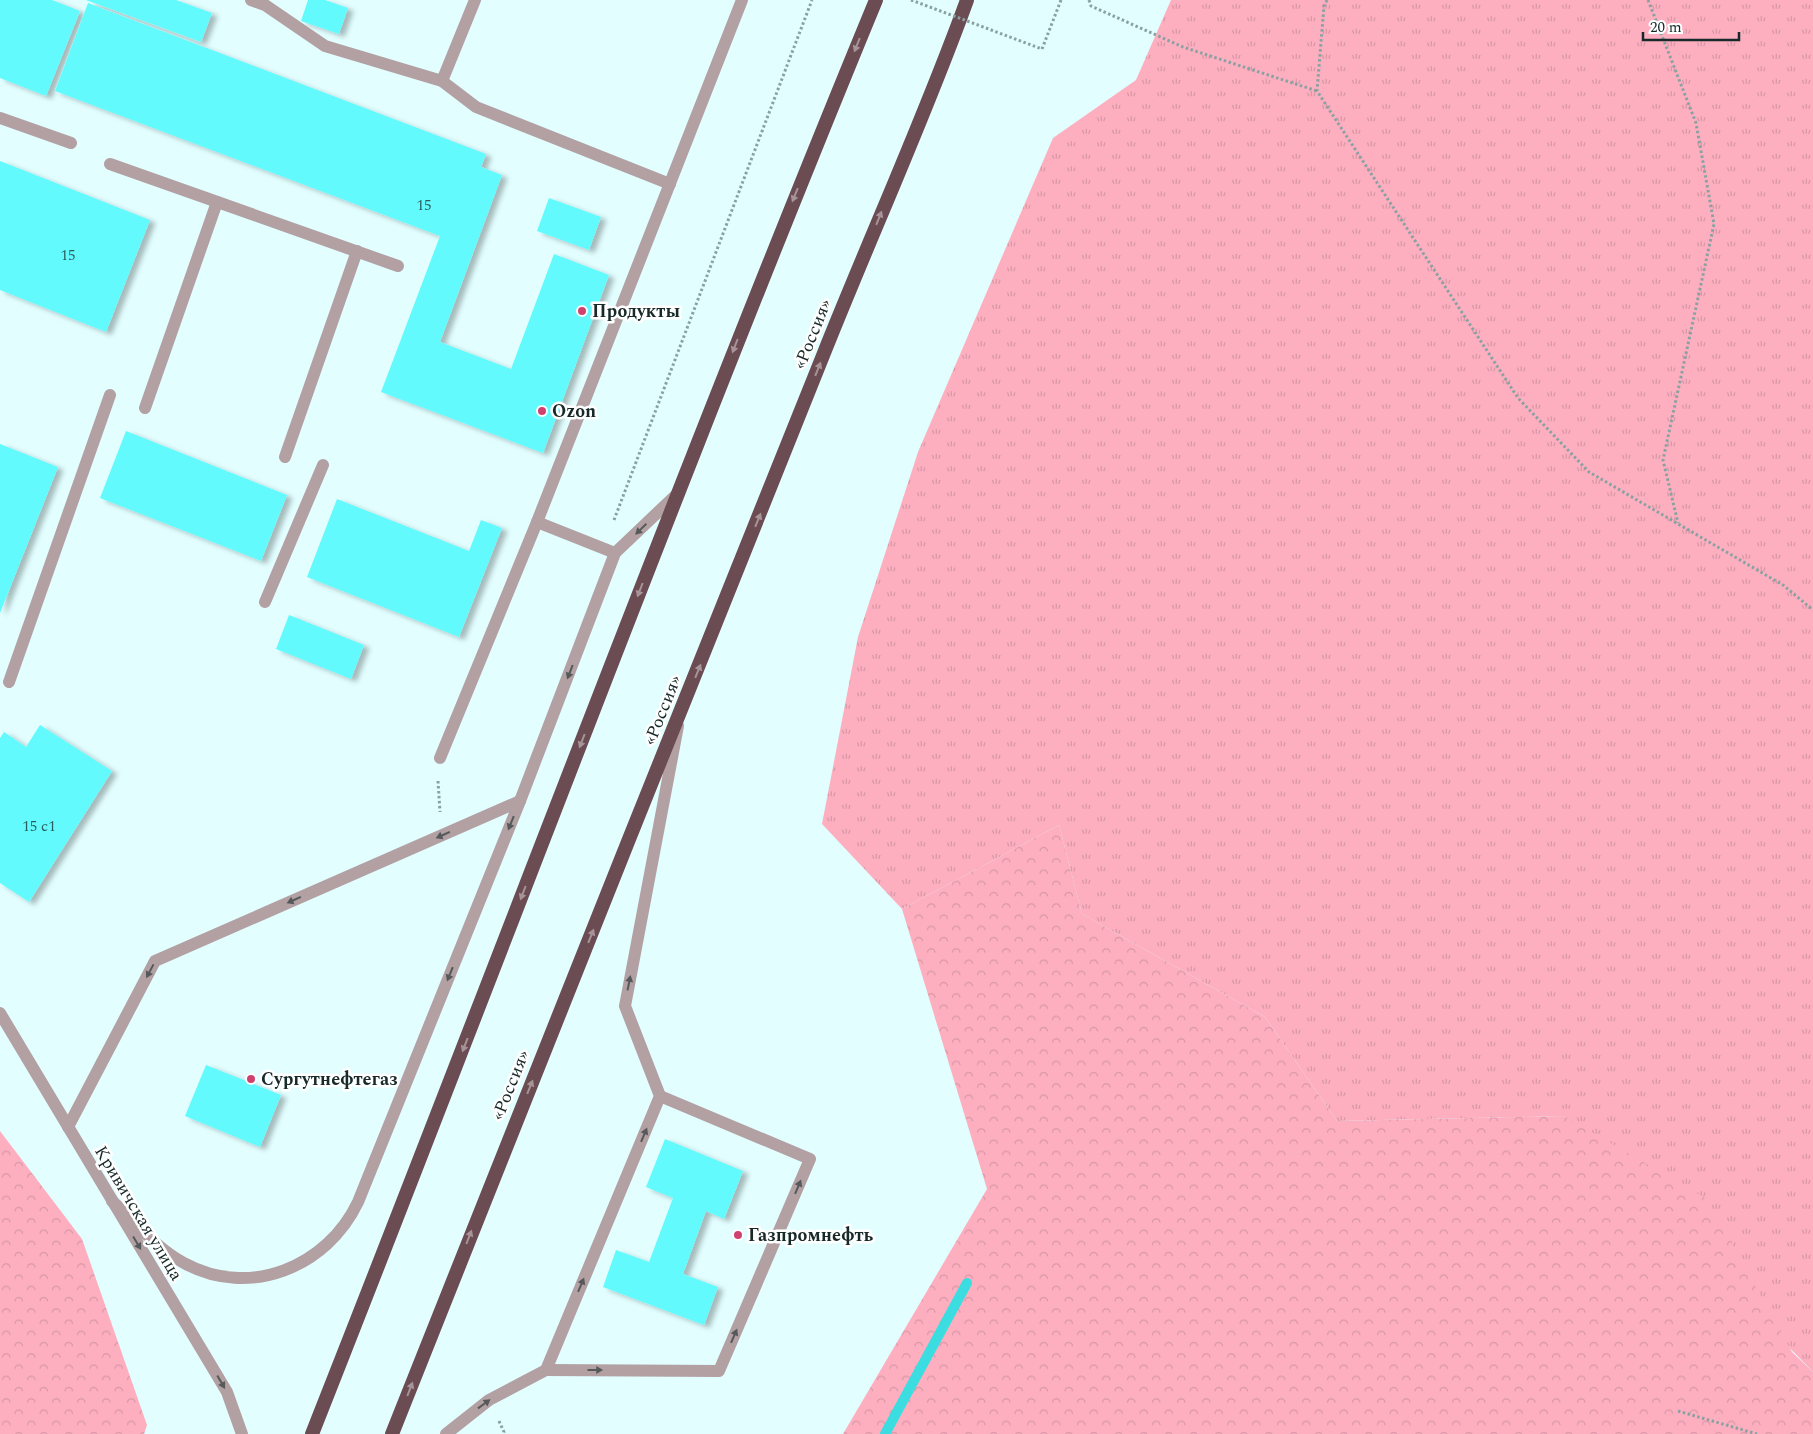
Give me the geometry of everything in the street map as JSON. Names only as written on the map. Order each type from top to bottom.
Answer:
[{"type":"highway","points":[[312,1434],[412,1182],[676,495],[778,238],[876,0]]},
{"type":"highway","name":"«Россия»","points":[[392,1434],[478,1213],[680,716],[967,0]]},
{"type":"street","points":[[251,0],[268,3],[325,46],[442,80],[476,107],[670,184]]},
{"type":"street","points":[[442,80],[475,0]]},
{"type":"street","points":[[440,758],[537,522],[742,0]]},
{"type":"street","points":[[0,118],[71,143]]},
{"type":"street","points":[[110,164],[398,266]]},
{"type":"street","points":[[145,408],[217,202]]},
{"type":"street","points":[[285,457],[357,251]]},
{"type":"street","points":[[9,682],[110,395]]},
{"type":"street","points":[[265,602],[323,465]]},
{"type":"street","points":[[112,1201],[174,1257],[195,1269],[219,1276],[243,1278],[279,1273],[312,1258],[331,1242],[346,1224],[358,1202],[520,801],[609,551],[676,495]]},
{"type":"street","points":[[537,522],[609,551]]},
{"type":"street","points":[[546,1370],[660,1096],[625,1006],[680,716]]},
{"type":"street","points":[[68,1127],[155,961],[520,801]]},
{"type":"street","name":"Кривичская улица","points":[[0,1013],[227,1392],[242,1434]]},
{"type":"street","points":[[446,1434],[489,1400],[546,1370],[720,1371],[810,1159],[660,1096]]},
{"type":"path","points":[[609,551],[812,0]]},
{"type":"path","points":[[911,0],[1042,49],[1061,0]]},
{"type":"path","points":[[1089,0],[1091,6],[1183,47],[1316,90]]},
{"type":"path","points":[[1327,0],[1324,6],[1316,90],[1518,398],[1589,472],[1783,585],[1813,610]]},
{"type":"path","points":[[1648,0],[1696,123],[1714,224],[1663,460],[1678,524]]},
{"type":"path","points":[[440,758],[438,775],[442,835]]},
{"type":"path","points":[[1678,1411],[1757,1434]]},
{"type":"green space","points":[[1171,0],[1813,0],[1813,1372],[1564,1116],[1337,1121],[1265,1017],[1082,914],[1059,825],[902,909],[822,824],[858,637],[918,452],[1053,138],[1136,80]]},
{"type":"green space","points":[[1059,825],[1082,914],[1265,1017],[1337,1121],[1564,1116],[1707,1199],[1792,1352],[1813,1372],[1813,1434],[843,1434],[987,1189],[902,909]]},
{"type":"green space","points":[[0,1131],[82,1239],[147,1425],[144,1434],[0,1434]]},
{"type":"building","points":[[0,0],[52,0],[80,11],[46,96],[0,78]]},
{"type":"building","points":[[86,0],[176,0],[212,13],[201,42]]},
{"type":"building","points":[[308,0],[325,0],[348,8],[339,34],[301,21]]},
{"type":"building","points":[[88,3],[486,154],[481,167],[502,175],[440,342],[511,369],[554,254],[609,275],[543,453],[381,392],[440,236],[55,91]]},
{"type":"building","points":[[0,161],[150,220],[106,332],[0,290]]},
{"type":"building","points":[[549,198],[601,217],[589,250],[537,231]]},
{"type":"building","points":[[126,431],[287,495],[261,561],[100,498]]},
{"type":"building","points":[[0,444],[58,467],[0,613]]},
{"type":"building","points":[[337,499],[469,551],[481,520],[502,528],[459,637],[307,577]]},
{"type":"building","points":[[289,615],[364,645],[351,679],[276,649]]},
{"type":"building","points":[[40,725],[112,771],[29,902],[0,883],[0,738],[4,732],[26,747]]},
{"type":"building","points":[[206,1065],[281,1095],[260,1147],[185,1116]]},
{"type":"building","points":[[665,1139],[743,1171],[724,1219],[706,1211],[683,1274],[718,1287],[704,1325],[603,1287],[616,1250],[649,1262],[673,1198],[646,1187]]},
{"type":"waterway","points":[[885,1434],[967,1283]]},
{"type":"place","name":"Продукты","points":[[582,311]]},
{"type":"place","name":"Ozon","points":[[542,411]]},
{"type":"place","name":"Сургутнефтегаз","points":[[251,1079]]},
{"type":"place","name":"Газпромнефть","points":[[738,1235]]}]
